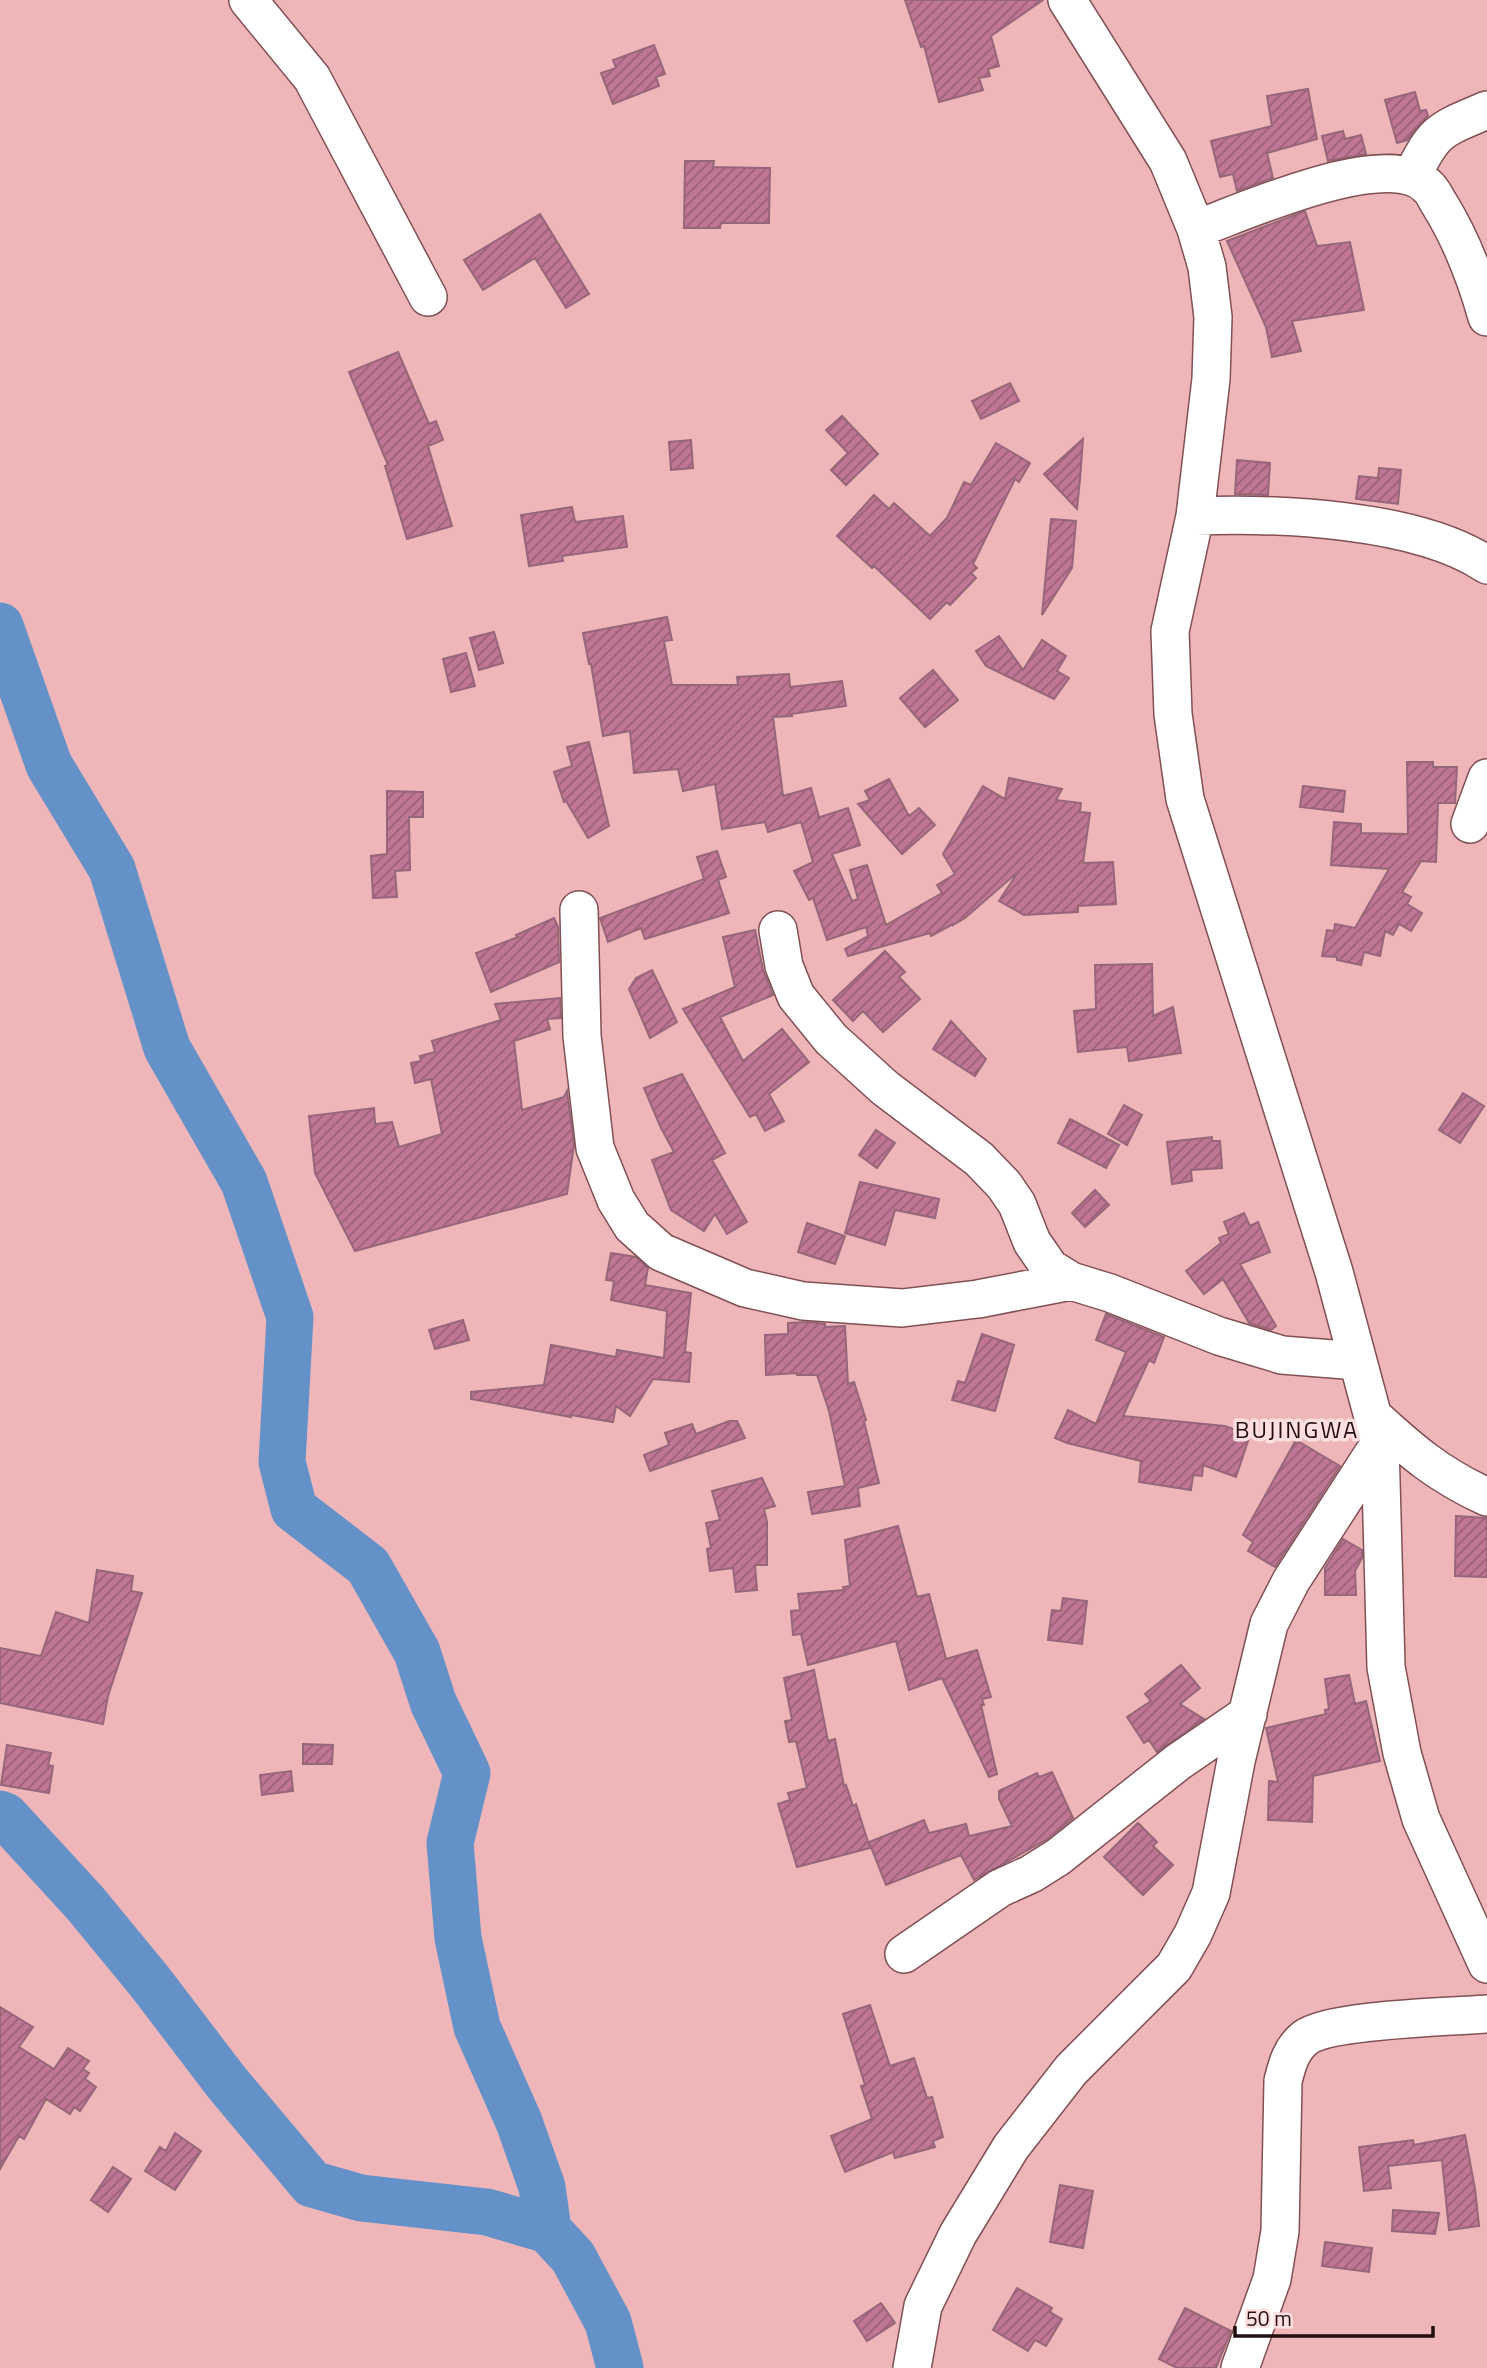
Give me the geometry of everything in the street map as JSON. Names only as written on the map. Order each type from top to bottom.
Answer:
[{"type":"street","points":[[248,0],[312,78],[428,297]]},
{"type":"street","points":[[1067,0],[1168,161],[1196,229],[1207,267],[1213,317],[1211,379],[1195,516],[1170,631],[1172,714],[1185,799],[1334,1272],[1377,1430],[1386,1667],[1402,1753],[1421,1819],[1487,1964]]},
{"type":"street","points":[[1412,176],[1431,140],[1443,128],[1487,110]]},
{"type":"street","points":[[1196,229],[1314,185],[1391,172],[1412,176],[1428,186],[1454,227],[1487,317]]},
{"type":"street","points":[[1195,516],[1287,516],[1395,530],[1435,541],[1487,565]]},
{"type":"street","points":[[1471,824],[1487,778]]},
{"type":"street","points":[[579,910],[582,1036],[594,1148],[616,1200],[632,1226],[661,1252],[745,1288],[816,1302],[902,1308],[978,1299],[1071,1281]]},
{"type":"street","points":[[778,930],[784,966],[796,996],[804,1007],[831,1038],[885,1088],[979,1159],[1004,1185],[1017,1204],[1032,1242],[1050,1268],[1071,1281],[1111,1293],[1219,1336],[1282,1356],[1358,1361]]},
{"type":"street","points":[[1377,1430],[1453,1481],[1487,1497]]},
{"type":"street","points":[[912,2368],[923,2306],[958,2234],[1011,2147],[1071,2070],[1174,1967],[1193,1934],[1210,1893],[1269,1624],[1377,1430]]},
{"type":"street","points":[[904,1954],[1000,1888],[1031,1874],[1058,1857],[1178,1762],[1248,1714]]},
{"type":"street","points":[[1240,2368],[1272,2279],[1280,2231],[1283,2081],[1289,2057],[1305,2038],[1341,2025],[1487,2014]]},
{"type":"building","points":[[905,0],[1043,0],[991,36],[999,66],[988,69],[990,76],[979,78],[983,90],[939,102],[924,46],[921,47]]},
{"type":"building","points":[[654,45],[665,74],[656,77],[659,86],[613,104],[601,73],[616,68],[613,60]]},
{"type":"building","points":[[1308,89],[1317,139],[1267,153],[1273,178],[1237,191],[1233,174],[1220,177],[1211,141],[1272,126],[1267,96]]},
{"type":"building","points":[[1415,92],[1420,111],[1426,110],[1428,116],[1407,140],[1397,143],[1385,100]]},
{"type":"building","points":[[1343,131],[1345,139],[1361,135],[1366,154],[1328,161],[1322,136]]},
{"type":"building","points":[[685,161],[714,161],[713,167],[770,168],[769,223],[721,223],[720,228],[684,228]]},
{"type":"building","points":[[1305,211],[1317,246],[1350,242],[1364,310],[1292,321],[1301,351],[1272,357],[1266,327],[1227,241]]},
{"type":"building","points":[[540,214],[589,294],[566,308],[535,258],[483,290],[464,260]]},
{"type":"building","points":[[398,352],[429,424],[436,421],[443,440],[428,446],[452,526],[407,539],[385,466],[388,465],[349,372]]},
{"type":"building","points":[[1010,383],[1019,401],[981,419],[972,401]]},
{"type":"building","points":[[842,416],[878,454],[846,485],[831,470],[848,453],[826,430]]},
{"type":"building","points":[[1083,439],[1080,479],[1077,509],[1044,474]]},
{"type":"building","points":[[691,440],[693,468],[671,470],[669,442]]},
{"type":"building","points":[[996,443],[1030,463],[1019,482],[1015,479],[973,564],[977,568],[971,573],[976,578],[950,605],[947,602],[930,619],[874,566],[872,568],[837,536],[874,495],[889,509],[894,503],[930,536],[947,518],[964,482],[971,485]]},
{"type":"building","points":[[1237,460],[1270,463],[1268,495],[1235,494]]},
{"type":"building","points":[[1379,468],[1401,470],[1398,504],[1356,499],[1359,476],[1378,478]]},
{"type":"building","points":[[572,507],[575,522],[623,516],[627,547],[562,556],[563,561],[529,566],[521,515]]},
{"type":"building","points":[[1051,519],[1076,521],[1072,568],[1042,615]]},
{"type":"building","points":[[667,617],[672,640],[664,641],[672,685],[738,685],[737,677],[789,674],[790,687],[842,681],[846,706],[773,717],[783,796],[811,788],[819,817],[817,818],[848,808],[860,845],[832,854],[852,901],[858,899],[850,870],[867,865],[886,925],[942,893],[937,885],[955,874],[943,854],[983,786],[1005,799],[1009,778],[1062,789],[1056,800],[1081,803],[1080,812],[1090,813],[1083,863],[1113,862],[1116,904],[1078,906],[1078,912],[1024,915],[999,901],[1018,872],[965,918],[931,936],[930,933],[848,956],[845,949],[868,936],[866,927],[827,940],[813,898],[809,900],[794,871],[813,862],[801,822],[768,832],[765,822],[722,829],[715,784],[683,791],[678,769],[634,773],[630,731],[603,736],[583,633]]},
{"type":"building","points":[[494,632],[503,663],[479,670],[470,638]]},
{"type":"building","points":[[999,636],[1023,670],[1042,640],[1066,656],[1057,671],[1069,678],[1054,699],[986,666],[976,651]]},
{"type":"building","points":[[466,653],[475,686],[451,692],[443,659]]},
{"type":"building","points":[[933,670],[958,700],[925,727],[900,698]]},
{"type":"building","points":[[589,742],[609,826],[588,838],[566,801],[564,802],[554,772],[572,766],[567,747]]},
{"type":"building","points":[[1407,762],[1433,762],[1433,767],[1457,767],[1455,803],[1438,803],[1436,862],[1421,861],[1402,892],[1411,897],[1407,904],[1422,913],[1411,931],[1399,924],[1393,935],[1385,931],[1380,956],[1364,952],[1361,965],[1337,960],[1337,957],[1322,956],[1327,930],[1334,931],[1335,924],[1355,928],[1389,869],[1331,865],[1334,822],[1361,824],[1361,833],[1408,834]]},
{"type":"building","points":[[889,779],[909,816],[919,808],[935,825],[902,854],[858,804],[870,800],[865,791]]},
{"type":"building","points":[[1303,786],[1345,791],[1343,812],[1300,807]]},
{"type":"building","points":[[387,791],[423,792],[423,817],[409,817],[410,870],[395,871],[397,897],[373,898],[371,856],[387,854]]},
{"type":"building","points":[[717,851],[726,877],[718,880],[729,913],[645,939],[641,928],[608,942],[600,918],[704,879],[697,857]]},
{"type":"building","points":[[554,918],[558,927],[559,962],[491,992],[476,953],[518,937],[516,935]]},
{"type":"building","points":[[755,930],[763,970],[773,995],[720,1017],[743,1061],[782,1029],[809,1062],[769,1094],[784,1121],[765,1131],[756,1114],[750,1117],[683,1009],[735,987],[723,937]]},
{"type":"building","points":[[885,951],[905,972],[899,977],[920,999],[883,1032],[863,1011],[853,1021],[833,1000]]},
{"type":"building","points":[[1152,964],[1153,1016],[1173,1007],[1181,1053],[1129,1061],[1127,1047],[1078,1052],[1074,1011],[1096,1009],[1095,965]]},
{"type":"building","points":[[652,970],[677,1022],[650,1038],[629,989],[636,978]]},
{"type":"building","points":[[560,998],[561,1018],[547,1019],[550,1029],[514,1041],[522,1110],[564,1097],[567,1091],[574,1145],[567,1194],[355,1251],[315,1173],[309,1116],[374,1108],[375,1124],[392,1122],[399,1147],[442,1134],[431,1079],[415,1083],[411,1063],[421,1061],[420,1056],[435,1052],[432,1041],[501,1020],[495,1004]]},
{"type":"building","points":[[951,1021],[986,1059],[975,1076],[933,1049]]},
{"type":"building","points":[[682,1074],[725,1153],[712,1160],[747,1222],[727,1234],[715,1214],[704,1231],[671,1210],[652,1160],[674,1152],[644,1088]]},
{"type":"building","points":[[1463,1093],[1484,1106],[1460,1143],[1439,1130]]},
{"type":"building","points":[[1124,1105],[1142,1115],[1127,1145],[1108,1134]]},
{"type":"building","points":[[1070,1119],[1119,1145],[1106,1168],[1058,1143]]},
{"type":"building","points":[[876,1130],[895,1143],[877,1168],[859,1155]]},
{"type":"building","points":[[1212,1137],[1212,1141],[1220,1141],[1222,1168],[1191,1170],[1192,1181],[1172,1184],[1167,1142]]},
{"type":"building","points":[[860,1182],[939,1199],[935,1218],[895,1210],[885,1245],[845,1233]]},
{"type":"building","points":[[1095,1190],[1109,1205],[1085,1227],[1072,1213]]},
{"type":"building","points":[[1244,1213],[1250,1226],[1258,1222],[1270,1252],[1240,1264],[1276,1326],[1271,1330],[1249,1323],[1223,1279],[1204,1294],[1186,1271],[1221,1243],[1219,1238],[1229,1234],[1224,1222]]},
{"type":"building","points":[[807,1223],[845,1236],[835,1264],[798,1252]]},
{"type":"building","points":[[611,1253],[636,1257],[648,1268],[645,1285],[691,1293],[685,1352],[691,1353],[689,1382],[653,1379],[630,1416],[616,1406],[613,1422],[471,1399],[471,1392],[544,1385],[551,1345],[616,1357],[617,1350],[664,1358],[667,1311],[611,1300],[614,1281],[606,1280]]},
{"type":"building","points":[[1106,1314],[1164,1337],[1154,1363],[1149,1360],[1123,1416],[1225,1426],[1250,1435],[1236,1477],[1203,1465],[1202,1476],[1193,1475],[1191,1490],[1139,1482],[1141,1461],[1055,1438],[1068,1410],[1096,1424],[1126,1352],[1096,1340]]},
{"type":"building","points":[[463,1320],[469,1340],[435,1349],[429,1330]]},
{"type":"building","points":[[788,1323],[825,1324],[825,1327],[845,1326],[848,1384],[854,1382],[866,1420],[864,1421],[879,1483],[858,1488],[860,1506],[812,1514],[808,1492],[845,1486],[829,1411],[817,1375],[766,1375],[765,1335],[788,1334]]},
{"type":"building","points":[[982,1334],[1014,1345],[995,1411],[952,1400],[958,1381],[965,1383]]},
{"type":"building","points":[[729,1421],[737,1421],[745,1438],[650,1471],[644,1455],[669,1445],[665,1433],[692,1424],[696,1434]]},
{"type":"building","points":[[1296,1440],[1340,1466],[1275,1567],[1248,1551],[1253,1542],[1243,1535]]},
{"type":"building","points":[[762,1478],[775,1506],[764,1509],[767,1522],[767,1565],[755,1565],[757,1590],[736,1592],[733,1568],[710,1571],[707,1549],[711,1548],[706,1523],[720,1520],[712,1491]]},
{"type":"building","points":[[1456,1516],[1487,1518],[1487,1577],[1455,1576]]},
{"type":"building","points":[[898,1526],[917,1597],[929,1594],[946,1659],[977,1650],[991,1697],[982,1699],[984,1705],[981,1705],[997,1774],[989,1777],[942,1678],[909,1690],[896,1641],[808,1665],[801,1634],[793,1635],[791,1611],[800,1610],[798,1594],[844,1590],[843,1587],[850,1586],[845,1540]]},
{"type":"building","points":[[1343,1539],[1362,1550],[1362,1558],[1355,1571],[1356,1595],[1325,1595],[1325,1568]]},
{"type":"building","points":[[97,1570],[133,1576],[131,1591],[142,1593],[108,1696],[103,1724],[0,1703],[0,1648],[41,1656],[56,1612],[89,1623]]},
{"type":"building","points":[[1063,1598],[1087,1601],[1082,1644],[1048,1640],[1052,1610],[1061,1611]]},
{"type":"building","points":[[1181,1665],[1200,1688],[1180,1704],[1204,1719],[1157,1752],[1149,1740],[1144,1743],[1127,1717],[1151,1701],[1145,1694]]},
{"type":"building","points":[[814,1670],[828,1741],[835,1739],[844,1786],[846,1785],[853,1806],[856,1804],[870,1848],[797,1867],[778,1804],[790,1800],[788,1793],[807,1788],[796,1741],[789,1742],[785,1721],[792,1720],[784,1678]]},
{"type":"building","points":[[1349,1675],[1355,1704],[1366,1701],[1380,1761],[1313,1776],[1312,1822],[1268,1820],[1269,1781],[1278,1782],[1266,1728],[1326,1714],[1325,1710],[1329,1709],[1325,1679]]},
{"type":"building","points":[[303,1744],[333,1745],[332,1764],[303,1764]]},
{"type":"building","points":[[7,1745],[51,1753],[48,1765],[53,1766],[49,1793],[1,1785]]},
{"type":"building","points":[[291,1771],[293,1791],[262,1795],[260,1775]]},
{"type":"building","points":[[1052,1772],[1073,1818],[1046,1840],[974,1880],[961,1855],[886,1885],[869,1842],[924,1820],[929,1833],[966,1824],[969,1836],[1012,1826],[999,1799],[999,1791],[1037,1773],[1039,1777]]},
{"type":"building","points":[[1138,1823],[1157,1842],[1153,1846],[1173,1865],[1143,1895],[1104,1857]]},
{"type":"building","points":[[870,2005],[890,2066],[914,2058],[927,2098],[932,2097],[943,2137],[933,2141],[935,2147],[895,2158],[893,2152],[845,2172],[831,2136],[872,2119],[861,2086],[865,2085],[843,2014]]},
{"type":"building","points":[[0,2007],[33,2027],[19,2047],[54,2069],[68,2048],[89,2061],[83,2069],[89,2073],[85,2079],[96,2087],[80,2111],[74,2107],[70,2114],[46,2099],[24,2139],[19,2136],[0,2169]]},
{"type":"building","points":[[175,2133],[201,2151],[175,2190],[145,2171],[160,2147],[166,2151]]},
{"type":"building","points":[[1465,2135],[1479,2226],[1449,2230],[1442,2160],[1388,2166],[1391,2188],[1364,2191],[1359,2147],[1413,2140],[1414,2145]]},
{"type":"building","points":[[113,2167],[131,2179],[108,2212],[91,2200]]},
{"type":"building","points":[[1060,2185],[1093,2191],[1083,2248],[1050,2242]]},
{"type":"building","points":[[1393,2210],[1439,2213],[1435,2234],[1392,2231]]},
{"type":"building","points":[[1325,2242],[1372,2248],[1369,2272],[1322,2266]]},
{"type":"building","points":[[1017,2288],[1052,2308],[1050,2312],[1062,2319],[1046,2346],[1035,2340],[1028,2351],[993,2330]]},
{"type":"building","points":[[881,2303],[895,2323],[867,2341],[854,2321]]},
{"type":"building","points":[[1185,2308],[1231,2331],[1216,2368],[1177,2368],[1159,2359]]},
{"type":"waterway","points":[[0,626],[49,765],[112,869],[167,1048],[244,1182],[290,1317],[282,1462],[294,1509],[368,1566],[417,1652],[433,1702],[467,1773],[450,1843],[458,1938],[477,2027],[519,2122],[542,2187],[548,2230]]},
{"type":"waterway","points":[[0,1814],[5,1816],[85,1903],[150,1982],[227,2083],[312,2184],[361,2198],[487,2212],[548,2230],[573,2257],[608,2322],[620,2368]]},
{"type":"district","name":"BUJINGWA","points":[[1297,1429]]}]
